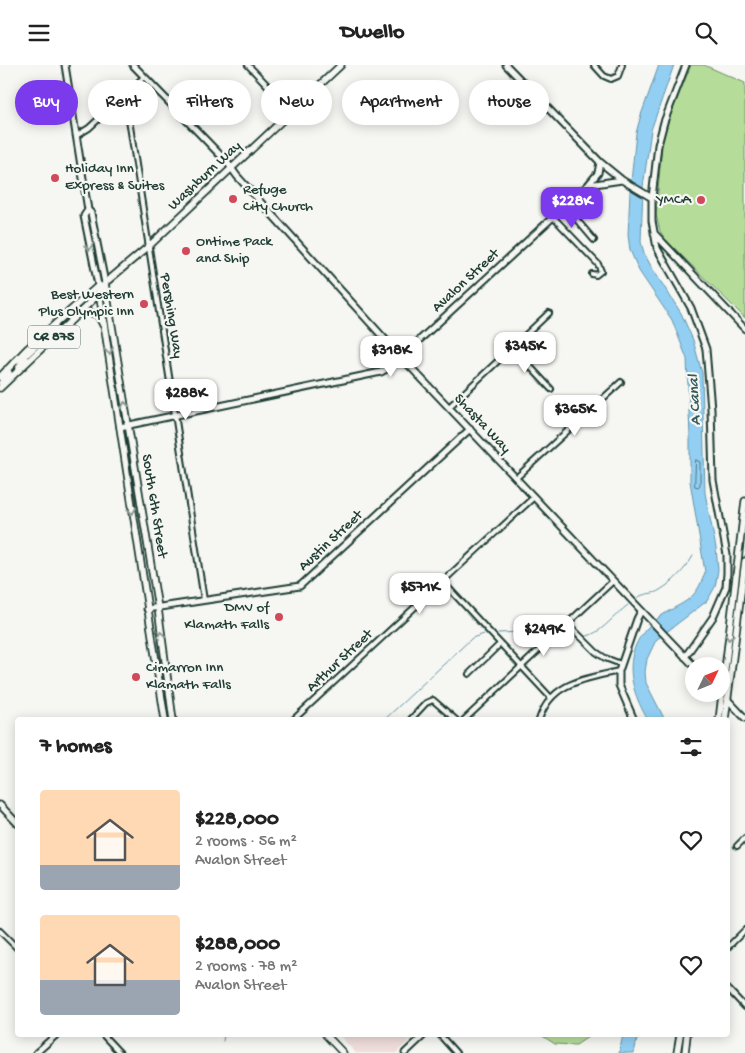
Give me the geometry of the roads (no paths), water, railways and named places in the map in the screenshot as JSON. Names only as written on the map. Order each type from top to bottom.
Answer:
[{"type":"main road","name":"Washburn Way","points":[[324,80],[338,66]]},
{"type":"main road","name":"Washburn Way","points":[[0,387],[32,359],[100,293],[105,283],[149,246],[278,125]]},
{"type":"main road","name":"Washburn Way","points":[[0,377],[57,321],[98,285],[105,283]]},
{"type":"main road","name":"South 6th Street","points":[[105,283],[158,608],[173,717]]},
{"type":"main road","name":"South 6th Street","points":[[98,285],[164,717]]},
{"type":"main road","points":[[77,314],[88,312],[98,315],[105,329]]},
{"type":"main road","points":[[32,359],[30,356],[51,334],[57,321]]},
{"type":"main road","points":[[16,373],[26,355],[43,339],[41,336]]},
{"type":"main road","points":[[0,387],[10,373],[7,369]]},
{"type":"main road","points":[[726,657],[745,501]]},
{"type":"main road","points":[[730,684],[745,561]]},
{"type":"main road","points":[[719,717],[720,703]]},
{"type":"main road","points":[[725,717],[728,703]]},
{"type":"main road","points":[[328,1037],[343,1053]]},
{"type":"main road","points":[[677,1053],[680,1037]]},
{"type":"main road","points":[[685,1053],[687,1037]]},
{"type":"street","name":"South 6th Street","points":[[65,65],[88,210],[91,213],[105,283]]},
{"type":"street","name":"Shasta Way","points":[[133,65],[227,162],[231,169],[309,257],[402,358],[685,657]]},
{"type":"street","points":[[248,65],[263,80]]},
{"type":"street","points":[[506,65],[600,163],[627,184],[652,198]]},
{"type":"street","points":[[594,65],[604,76],[611,79],[618,76],[622,65]]},
{"type":"street","points":[[685,657],[700,638],[720,603],[726,587],[727,555],[712,480],[711,409],[706,349],[691,308],[657,248],[654,233],[652,198],[660,137],[664,121],[686,65]]},
{"type":"street","points":[[141,80],[144,77]]},
{"type":"street","points":[[76,136],[92,125]]},
{"type":"street","name":"Pershing Way","points":[[130,125],[204,600]]},
{"type":"street","name":"Avalon Street","points":[[120,427],[381,372],[402,358],[588,185],[598,173],[600,163]]},
{"type":"street","points":[[588,185],[622,180]]},
{"type":"street","points":[[565,206],[594,240]]},
{"type":"street","name":"South 6th Street","points":[[88,210],[84,216],[98,285]]},
{"type":"street","points":[[553,217],[598,265],[601,271],[596,275],[592,274]]},
{"type":"street","points":[[654,233],[745,329]]},
{"type":"street","points":[[449,407],[549,313]]},
{"type":"street","points":[[512,347],[551,389]]},
{"type":"street","points":[[516,478],[622,382]]},
{"type":"street","name":"Austin Street","points":[[147,609],[300,586],[470,429]]},
{"type":"street","name":"Arthur Street","points":[[296,717],[534,497]]},
{"type":"street","points":[[442,581],[551,698]]},
{"type":"street","points":[[467,717],[613,581]]},
{"type":"street","points":[[633,717],[620,685],[619,671],[637,619],[642,611]]},
{"type":"street","points":[[568,623],[596,652],[605,658],[621,664]]},
{"type":"street","points":[[469,673],[500,644]]},
{"type":"street","points":[[541,717],[551,698],[564,686],[619,671]]},
{"type":"street","points":[[413,717],[426,703],[433,700],[453,717]]},
{"type":"street","points":[[730,702],[745,718]]},
{"type":"street","points":[[0,805],[15,822]]},
{"type":"street","points":[[737,846],[745,838]]},
{"type":"street","points":[[730,945],[745,930]]},
{"type":"street","points":[[0,931],[15,946]]},
{"type":"street","points":[[730,991],[745,1007]]},
{"type":"street","points":[[36,1053],[54,1037]]},
{"type":"street","points":[[105,1037],[120,1053]]},
{"type":"street","points":[[405,1053],[422,1037]]},
{"type":"street","points":[[442,1037],[456,1053]]},
{"type":"water","name":"A Canal","points":[[659,65],[674,65],[651,130],[643,187],[641,242],[644,253],[652,268],[681,313],[693,340],[702,373],[705,493],[716,548],[718,570],[715,587],[707,601],[656,640],[647,659],[646,683],[663,717],[646,717],[641,707],[632,680],[633,654],[637,642],[645,630],[665,613],[691,597],[697,591],[705,572],[690,481],[687,359],[672,320],[639,271],[630,250],[628,235],[630,191],[636,133]]},
{"type":"water","points":[[623,1037],[638,1037],[634,1053],[619,1053]]},
{"type":"waterway","points":[[637,598],[657,592],[665,587],[682,571],[693,556]]},
{"type":"waterway","points":[[562,635],[584,637],[599,631],[628,605]]},
{"type":"waterway","points":[[498,633],[548,631]]},
{"type":"waterway","points":[[387,717],[472,638],[484,634]]},
{"type":"waterway","points":[[223,1041],[224,1037]]},
{"type":"place","name":"Holiday Inn Express & Suites","points":[[55,178]]},
{"type":"place","name":"Refuge City Church","points":[[233,199]]},
{"type":"place","name":"YMCA","points":[[701,200]]},
{"type":"place","name":"Ontime Pack and Ship","points":[[186,251]]},
{"type":"place","name":"Best Western Plus Olympic Inn","points":[[144,304]]},
{"type":"place","name":"DMV of Klamath Falls","points":[[279,617]]},
{"type":"place","name":"Cimarron Inn Klamath Falls","points":[[136,677]]}]
